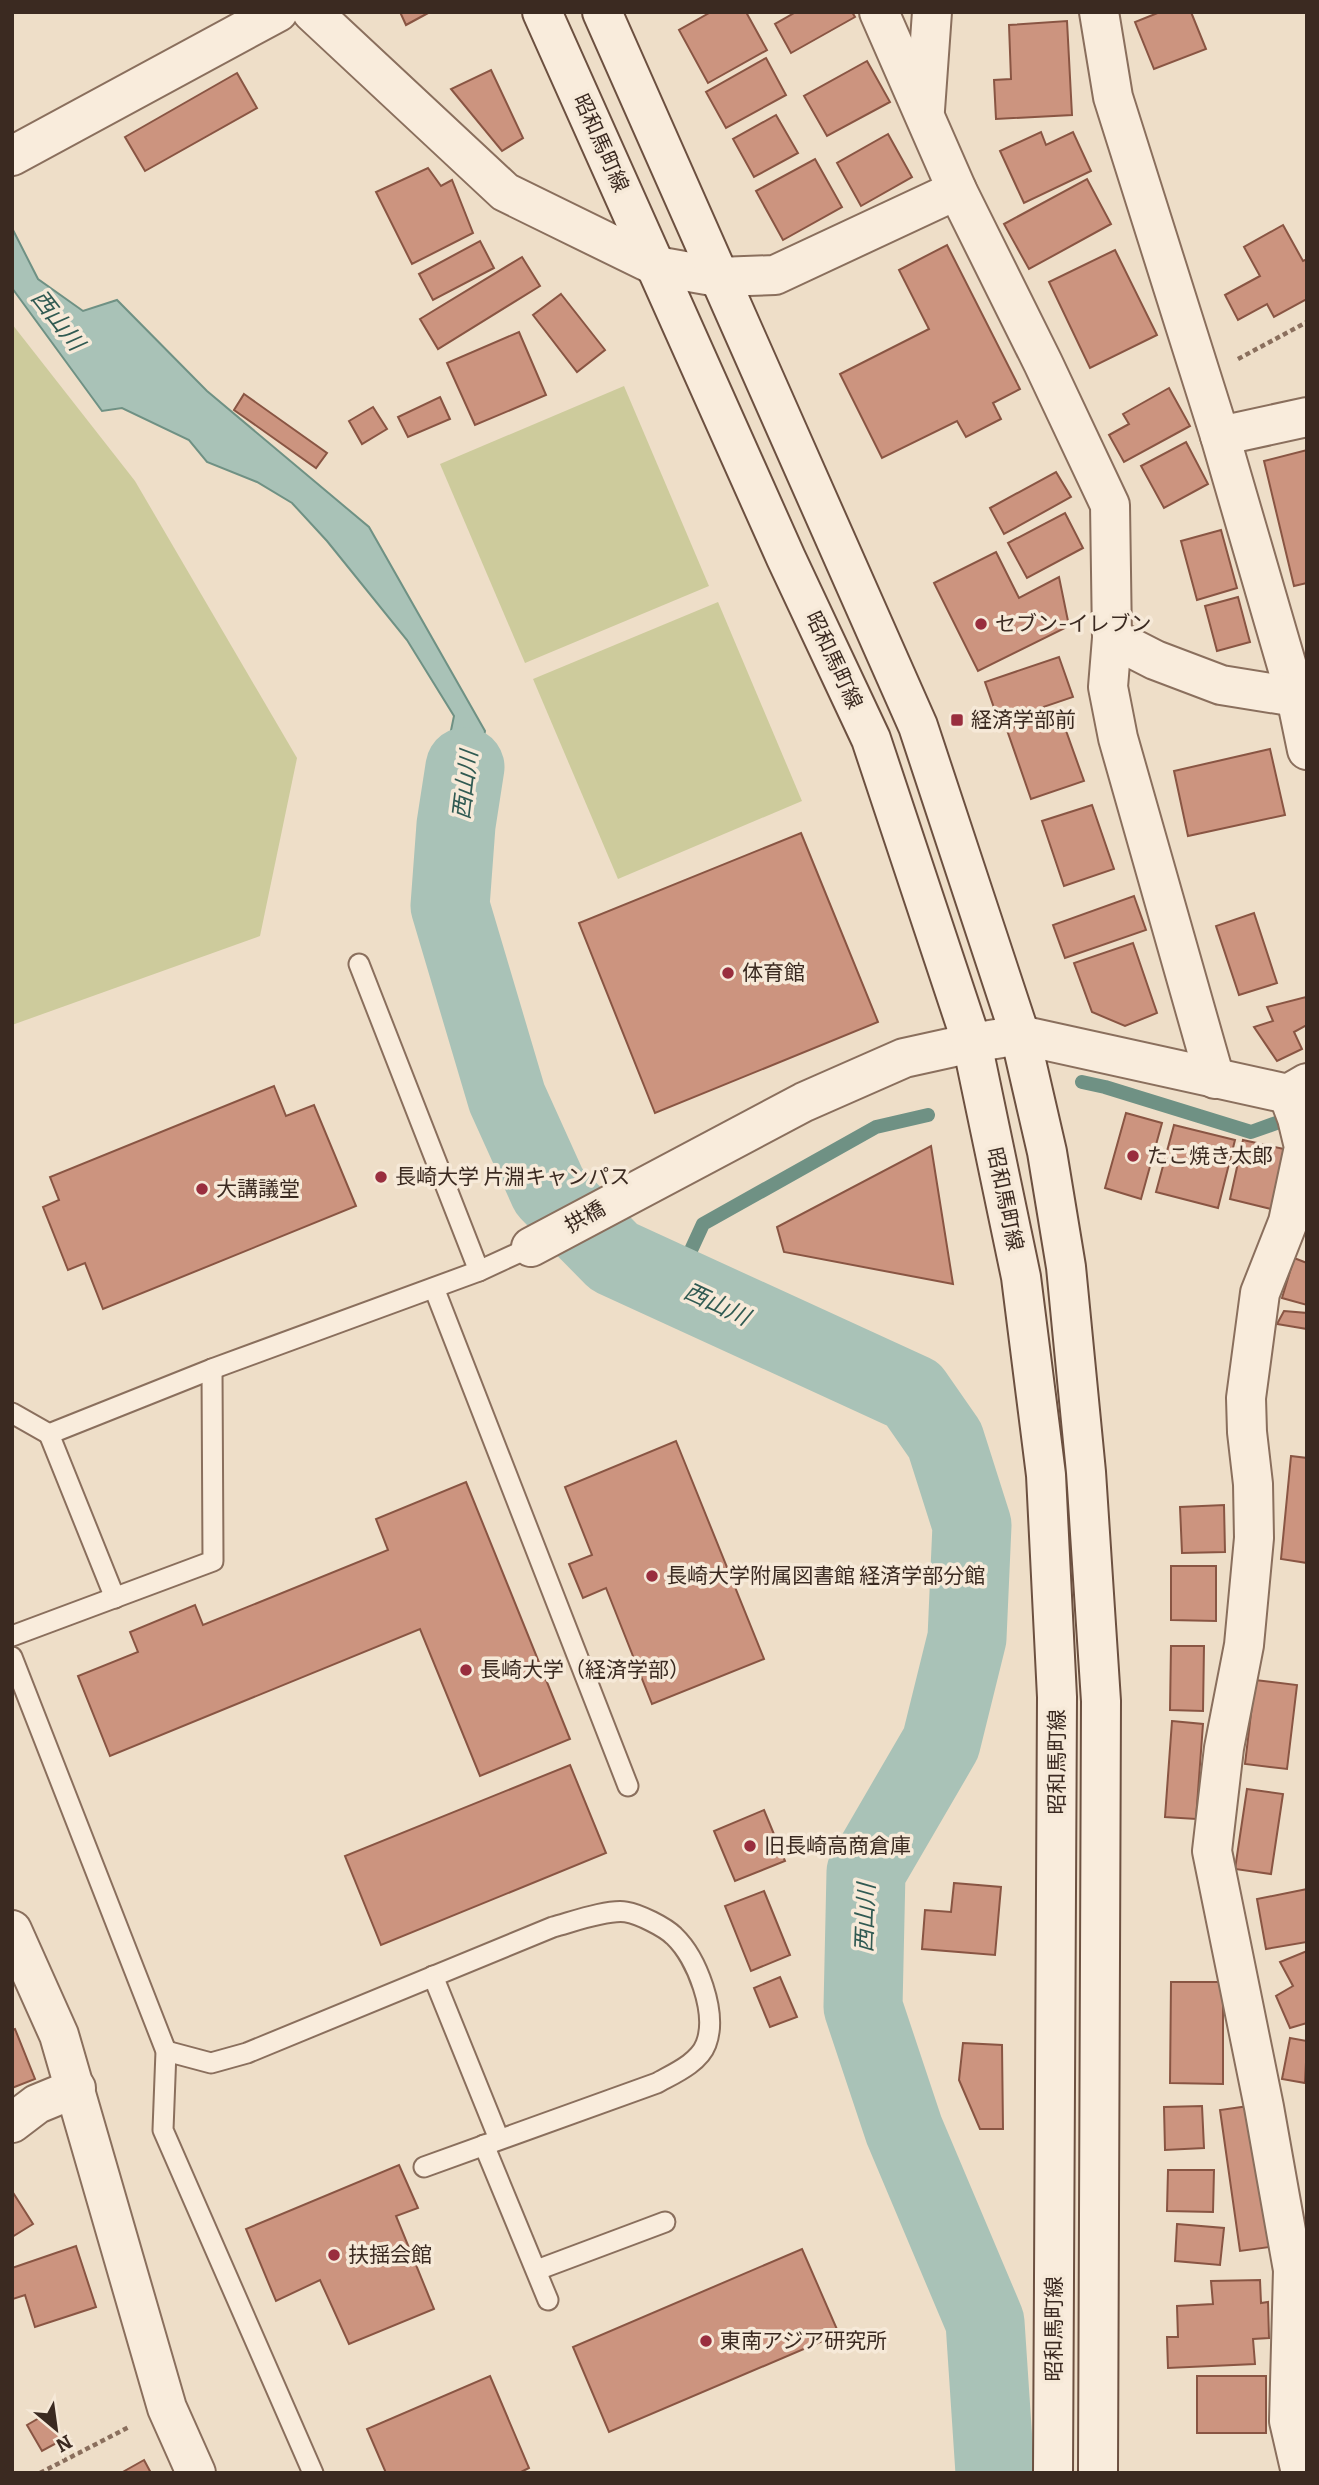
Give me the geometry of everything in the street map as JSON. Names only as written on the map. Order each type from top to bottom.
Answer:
[{"type":"street","points":[[27,148],[278,12]]},
{"type":"street","points":[[312,12],[505,192],[656,266],[718,277],[775,275],[957,190]]},
{"type":"street","name":"昭和馬町線","points":[[542,12],[786,558],[871,739],[972,1043],[1021,1277],[1046,1475],[1057,1697],[1053,2473]]},
{"type":"street","name":"昭和馬町線","points":[[601,12],[918,726],[1020,1035],[1046,1152],[1066,1267],[1086,1472],[1101,1701],[1098,2473]]},
{"type":"street","points":[[879,12],[957,190],[1110,505],[1112,638],[1108,687],[1118,738],[1215,1079]]},
{"type":"street","points":[[925,116],[932,12]]},
{"type":"street","points":[[1099,12],[1113,97],[1220,436],[1296,697],[1307,750]]},
{"type":"street","points":[[1220,436],[1307,417]]},
{"type":"street","points":[[1112,638],[1155,660],[1221,685],[1296,697]]},
{"type":"street","points":[[1020,1035],[1295,1098],[1304,1147],[1288,1222],[1260,1293],[1246,1398],[1254,1538],[1244,1645],[1224,1748],[1212,1851],[1264,2107],[1293,2270],[1289,2421],[1300,2473]]},
{"type":"street","name":"拱橋","points":[[531,1247],[804,1102],[904,1058],[1020,1035]]},
{"type":"street","points":[[12,1930],[59,2035],[167,2408],[196,2473]]},
{"type":"street","points":[[12,2123],[37,2104],[76,2088]]},
{"type":"lane","points":[[359,964],[479,1271]]},
{"type":"lane","points":[[49,1434],[212,1369],[479,1271],[531,1247]]},
{"type":"lane","points":[[434,1288],[628,1786]]},
{"type":"lane","points":[[12,1636],[213,1561],[212,1369]]},
{"type":"lane","points":[[12,1413],[49,1434],[115,1598]]},
{"type":"lane","points":[[12,1657],[166,2051],[163,2130],[313,2473]]},
{"type":"lane","points":[[166,2051],[211,2063],[247,2053],[553,1927],[594,1916],[625,1912],[673,1935],[686,1951],[702,1983],[709,2017],[706,2045],[690,2064],[657,2083],[424,2167]]},
{"type":"lane","points":[[433,1976],[548,2300]]},
{"type":"lane","points":[[537,2270],[665,2222]]},
{"type":"path","points":[[1200,379],[1307,322]]},
{"type":"path","points":[[40,2473],[167,2408]]},
{"type":"shaded area","points":[[12,324],[135,481],[297,758],[260,936],[12,1025]]},
{"type":"shaded area","points":[[624,386],[709,586],[525,663],[440,464]]},
{"type":"shaded area","points":[[718,602],[802,801],[618,879],[533,679]]},
{"type":"water","points":[[12,228],[38,279],[83,311],[117,300],[207,391],[369,527],[485,731],[477,772],[482,812],[473,872],[431,880],[432,822],[454,716],[407,640],[327,541],[292,503],[257,482],[207,462],[189,440],[122,408],[102,411],[12,288]]},
{"type":"building","points":[[400,12],[430,12],[406,25]]},
{"type":"building","points":[[711,12],[746,12],[767,50],[708,83],[679,30]]},
{"type":"building","points":[[796,12],[852,12],[855,17],[791,53],[775,24]]},
{"type":"building","points":[[1160,12],[1191,12],[1206,49],[1154,69],[1135,22]]},
{"type":"building","points":[[1067,21],[1072,115],[996,119],[994,80],[1011,79],[1009,25]]},
{"type":"building","points":[[766,58],[786,95],[726,128],[706,92]]},
{"type":"building","points":[[867,61],[890,102],[827,136],[804,96]]},
{"type":"building","points":[[491,70],[523,138],[502,151],[451,89]]},
{"type":"building","points":[[237,73],[257,108],[145,171],[125,137]]},
{"type":"building","points":[[776,115],[798,153],[754,177],[733,139]]},
{"type":"building","points":[[1041,132],[1046,145],[1073,132],[1091,171],[1024,203],[1000,151]]},
{"type":"building","points":[[888,134],[912,177],[861,206],[837,163]]},
{"type":"building","points":[[815,159],[842,207],[783,240],[756,191]]},
{"type":"building","points":[[428,168],[441,186],[452,180],[473,233],[412,264],[376,192]]},
{"type":"building","points":[[1087,179],[1111,224],[1029,269],[1004,224]]},
{"type":"building","points":[[1283,225],[1303,261],[1307,259],[1307,299],[1274,317],[1267,304],[1238,320],[1225,295],[1260,276],[1244,247]]},
{"type":"building","points":[[480,241],[494,268],[433,300],[419,274]]},
{"type":"building","points":[[947,245],[1020,389],[993,403],[1001,419],[966,437],[957,421],[882,458],[840,374],[929,329],[899,270]]},
{"type":"building","points":[[1115,250],[1157,335],[1090,368],[1049,282]]},
{"type":"building","points":[[522,257],[540,286],[438,349],[420,319]]},
{"type":"building","points":[[561,294],[605,350],[577,372],[533,315]]},
{"type":"building","points":[[519,332],[546,395],[475,425],[447,363]]},
{"type":"building","points":[[1169,388],[1190,426],[1124,462],[1109,435],[1129,424],[1123,414]]},
{"type":"building","points":[[244,394],[327,453],[316,468],[234,410]]},
{"type":"building","points":[[440,397],[450,419],[408,437],[398,417]]},
{"type":"building","points":[[373,407],[387,429],[362,444],[349,421]]},
{"type":"building","points":[[1186,442],[1208,484],[1164,508],[1141,466]]},
{"type":"building","points":[[1307,450],[1307,583],[1294,586],[1264,461]]},
{"type":"building","points":[[1056,472],[1071,497],[1004,534],[990,508]]},
{"type":"building","points":[[1065,513],[1083,548],[1027,578],[1008,543]]},
{"type":"building","points":[[1221,530],[1237,588],[1197,600],[1181,541]]},
{"type":"building","points":[[996,552],[1019,598],[1059,577],[1069,626],[978,671],[934,583]]},
{"type":"building","points":[[1238,597],[1250,642],[1217,651],[1205,606]]},
{"type":"building","points":[[1059,657],[1073,697],[999,722],[985,682]]},
{"type":"building","points":[[1059,711],[1084,781],[1031,799],[1007,730]]},
{"type":"building","points":[[1270,749],[1285,815],[1188,836],[1174,771]]},
{"type":"building","points":[[1092,805],[1114,869],[1064,886],[1042,821]]},
{"type":"building","name":"体育館","points":[[801,833],[878,1022],[655,1113],[579,923]]},
{"type":"building","points":[[1134,896],[1146,930],[1065,958],[1053,925]]},
{"type":"building","points":[[1254,913],[1277,983],[1239,995],[1216,926]]},
{"type":"building","points":[[1133,943],[1157,1013],[1125,1026],[1092,1012],[1074,963]]},
{"type":"building","points":[[1306,997],[1307,1025],[1294,1032],[1302,1049],[1277,1061],[1254,1027],[1273,1021],[1267,1007]]},
{"type":"building","name":"大講議堂","points":[[274,1086],[286,1116],[314,1105],[356,1206],[103,1309],[85,1263],[68,1270],[43,1207],[59,1200],[50,1177]]},
{"type":"building","name":"たこ焼き太郎","points":[[1126,1113],[1162,1123],[1141,1199],[1105,1188]]},
{"type":"building","points":[[1174,1125],[1235,1140],[1218,1208],[1156,1192]]},
{"type":"building","points":[[1243,1140],[1284,1149],[1271,1209],[1230,1199]]},
{"type":"building","points":[[931,1146],[953,1284],[784,1252],[777,1227]]},
{"type":"building","points":[[1294,1258],[1307,1263],[1307,1305],[1282,1298]]},
{"type":"building","points":[[1284,1311],[1307,1313],[1307,1329],[1277,1324]]},
{"type":"building","name":"長崎大学附属図書館 経済学部分館","points":[[676,1441],[764,1659],[652,1704],[606,1588],[583,1598],[569,1564],[592,1555],[565,1487]]},
{"type":"building","points":[[1291,1456],[1307,1458],[1307,1563],[1281,1559]]},
{"type":"building","points":[[466,1482],[570,1739],[480,1776],[420,1629],[110,1756],[78,1676],[138,1652],[130,1632],[195,1605],[203,1625],[388,1550],[376,1519]]},
{"type":"building","points":[[1224,1505],[1225,1552],[1182,1553],[1180,1507]]},
{"type":"building","points":[[1171,1566],[1216,1566],[1216,1621],[1171,1620]]},
{"type":"building","points":[[1171,1646],[1204,1646],[1203,1711],[1170,1710]]},
{"type":"building","points":[[1255,1680],[1297,1685],[1287,1769],[1245,1764]]},
{"type":"building","points":[[1172,1721],[1203,1724],[1196,1819],[1165,1817]]},
{"type":"building","points":[[570,1765],[606,1853],[381,1945],[345,1856]]},
{"type":"building","points":[[1247,1789],[1283,1794],[1271,1874],[1235,1869]]},
{"type":"building","name":"旧長崎高商倉庫","points":[[764,1810],[785,1861],[735,1881],[714,1831]]},
{"type":"building","points":[[954,1883],[1001,1887],[995,1955],[922,1949],[925,1910],[951,1912]]},
{"type":"building","points":[[1307,1889],[1307,1942],[1266,1949],[1257,1899]]},
{"type":"building","points":[[764,1891],[790,1955],[751,1971],[725,1906]]},
{"type":"building","points":[[1307,1951],[1307,2023],[1290,2028],[1276,1996],[1293,1986],[1280,1962]]},
{"type":"building","points":[[780,1977],[797,2017],[770,2027],[754,1988]]},
{"type":"building","points":[[1171,1982],[1223,1982],[1223,2084],[1170,2083]]},
{"type":"building","points":[[15,2029],[35,2079],[12,2088],[12,2030]]},
{"type":"building","points":[[1290,2038],[1307,2041],[1305,2083],[1282,2079]]},
{"type":"building","points":[[963,2043],[1002,2045],[1003,2129],[980,2129],[959,2080]]},
{"type":"building","points":[[1202,2106],[1204,2148],[1165,2150],[1164,2107]]},
{"type":"building","points":[[1249,2106],[1270,2247],[1240,2251],[1220,2110]]},
{"type":"building","name":"扶揺会館","points":[[399,2165],[418,2208],[396,2216],[434,2309],[349,2344],[320,2280],[276,2301],[246,2229]]},
{"type":"building","points":[[1168,2170],[1214,2170],[1213,2212],[1167,2211]]},
{"type":"building","points":[[12,2191],[33,2224],[12,2237]]},
{"type":"building","points":[[1177,2224],[1224,2228],[1220,2265],[1175,2261]]},
{"type":"building","points":[[76,2246],[96,2307],[35,2327],[25,2295],[13,2299],[12,2268]]},
{"type":"building","name":"東南アジア研究所","points":[[802,2249],[839,2334],[609,2432],[573,2347]]},
{"type":"building","points":[[1260,2280],[1261,2303],[1268,2302],[1269,2338],[1253,2339],[1255,2364],[1168,2368],[1167,2337],[1178,2337],[1177,2306],[1213,2304],[1211,2281]]},
{"type":"building","points":[[490,2376],[529,2468],[519,2473],[386,2473],[367,2429]]},
{"type":"building","points":[[1197,2376],[1266,2376],[1266,2433],[1197,2433]]},
{"type":"building","points":[[48,2413],[62,2440],[42,2451],[27,2425]]},
{"type":"building","points":[[144,2460],[151,2473],[121,2473]]},
{"type":"waterway","name":"西山川","points":[[465,767],[456,825],[450,906],[507,1098],[549,1191],[614,1257],[913,1394],[945,1440],[972,1525],[967,1638],[941,1743],[866,1872],[863,2007],[904,2130],[985,2322],[995,2473]]},
{"type":"waterway","points":[[1082,1082],[1251,1132],[1296,1116]]},
{"type":"waterway","points":[[675,1285],[703,1224],[876,1127],[928,1115]]},
{"type":"place","name":"セブン-イレブン","points":[[981,624]]},
{"type":"place","name":"経済学部前","points":[[957,720]]},
{"type":"place","name":"体育館","points":[[728,973]]},
{"type":"place","name":"たこ焼き太郎","points":[[1133,1156]]},
{"type":"place","name":"長崎大学 片淵キャンパス","points":[[381,1177]]},
{"type":"place","name":"大講議堂","points":[[202,1189]]},
{"type":"place","name":"長崎大学附属図書館 経済学部分館","points":[[652,1576]]},
{"type":"place","name":"長崎大学（経済学部）","points":[[466,1670]]},
{"type":"place","name":"旧長崎高商倉庫","points":[[750,1846]]},
{"type":"place","name":"扶揺会館","points":[[334,2255]]},
{"type":"place","name":"東南アジア研究所","points":[[706,2341]]}]
